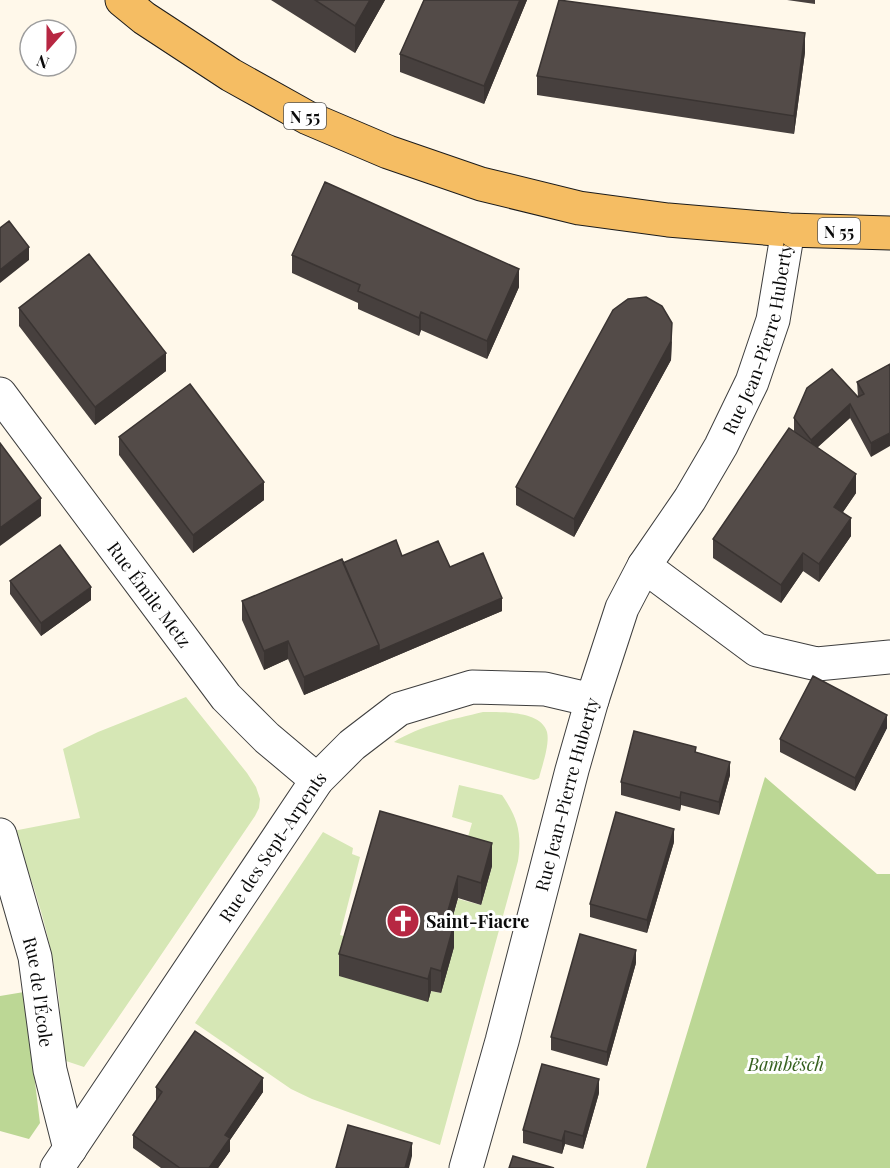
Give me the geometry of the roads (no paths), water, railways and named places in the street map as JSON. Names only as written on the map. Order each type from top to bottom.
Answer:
[{"type":"main road","name":"N 55","points":[[122,0],[144,18],[231,75],[308,118],[388,152],[481,184],[579,208],[668,220],[788,230],[890,233]]},
{"type":"street","name":"Rue Jean-Pierre Huberty","points":[[466,1168],[502,1041],[569,781],[622,608],[644,566],[695,490],[721,446],[752,381],[773,320],[788,230]]},
{"type":"street","name":"Rue Émile Metz","points":[[0,394],[226,697],[267,738],[317,780]]},
{"type":"street","points":[[644,566],[757,650],[818,664],[890,657]]},
{"type":"street","name":"Rue des Sept-Arpents","points":[[64,1159],[317,780],[352,745],[399,709],[472,687],[545,689],[592,700]]},
{"type":"street","name":"Rue de l'École","points":[[0,835],[35,957],[64,1159]]},
{"type":"place","name":"Saint-Fiacre","points":[[403,921]]},
{"type":"park label","name":"Bambësch","points":[[786,1064]]}]
